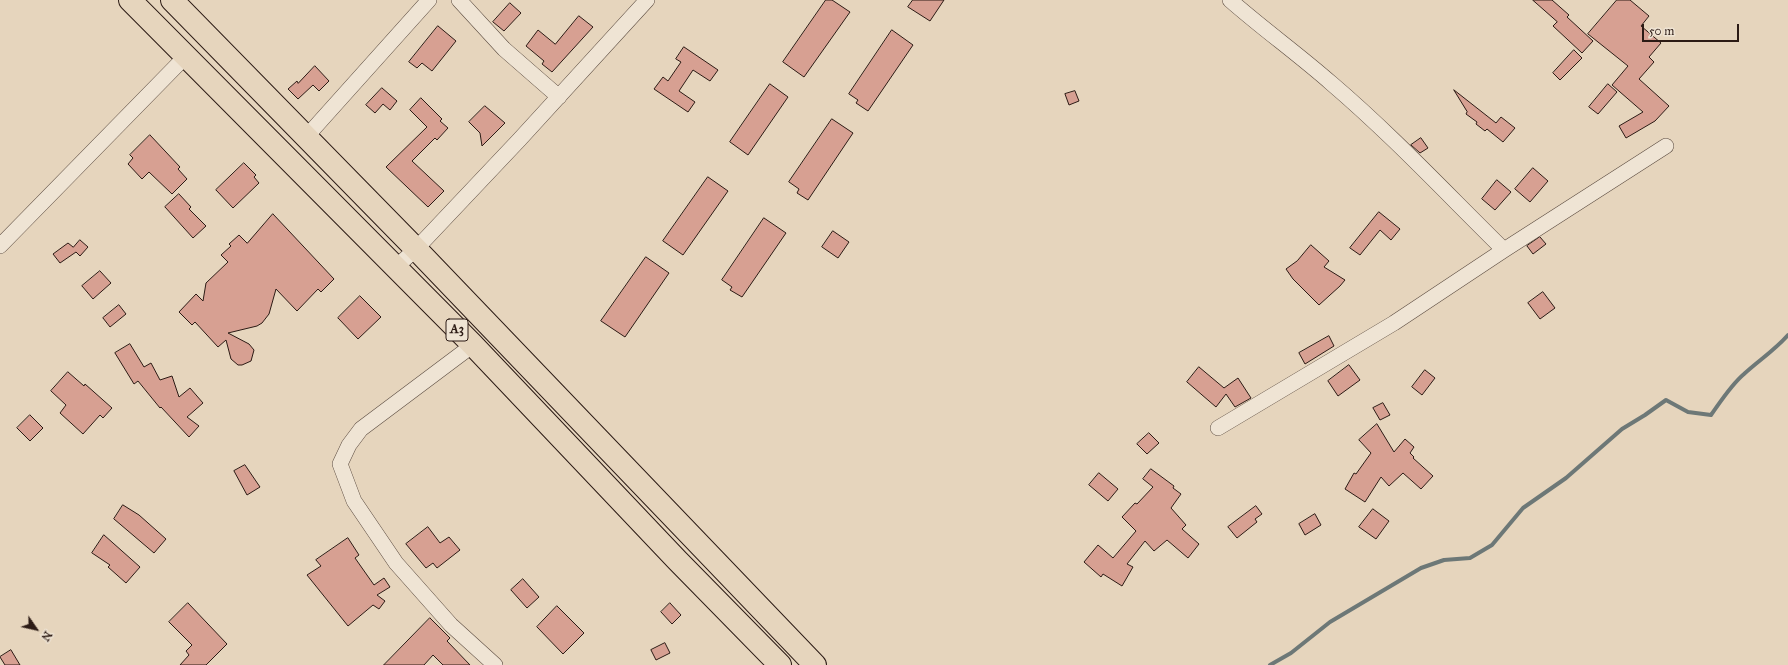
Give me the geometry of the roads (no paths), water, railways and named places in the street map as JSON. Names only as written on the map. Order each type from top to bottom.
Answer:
[{"type":"highway","name":"A3","points":[[130,0],[473,346],[780,665]]},
{"type":"highway","name":"A3","points":[[172,0],[307,136],[815,665]]},
{"type":"street","points":[[307,136],[429,0]]},
{"type":"street","points":[[459,0],[504,49],[559,97]]},
{"type":"street","points":[[395,268],[416,249],[559,97],[646,0]]},
{"type":"street","points":[[1230,0],[1336,87],[1378,126],[1504,250]]},
{"type":"street","points":[[0,246],[186,56]]},
{"type":"street","points":[[1218,428],[1394,323],[1666,146]]},
{"type":"street","points":[[473,346],[361,429],[349,445],[340,464],[354,501],[396,562],[451,625],[495,665]]},
{"type":"waterway","points":[[1270,665],[1291,653],[1330,622],[1421,568],[1444,560],[1470,558],[1492,545],[1523,508],[1566,478],[1622,429],[1666,400],[1688,412],[1711,415],[1726,393],[1739,378],[1778,346],[1788,335]]}]
